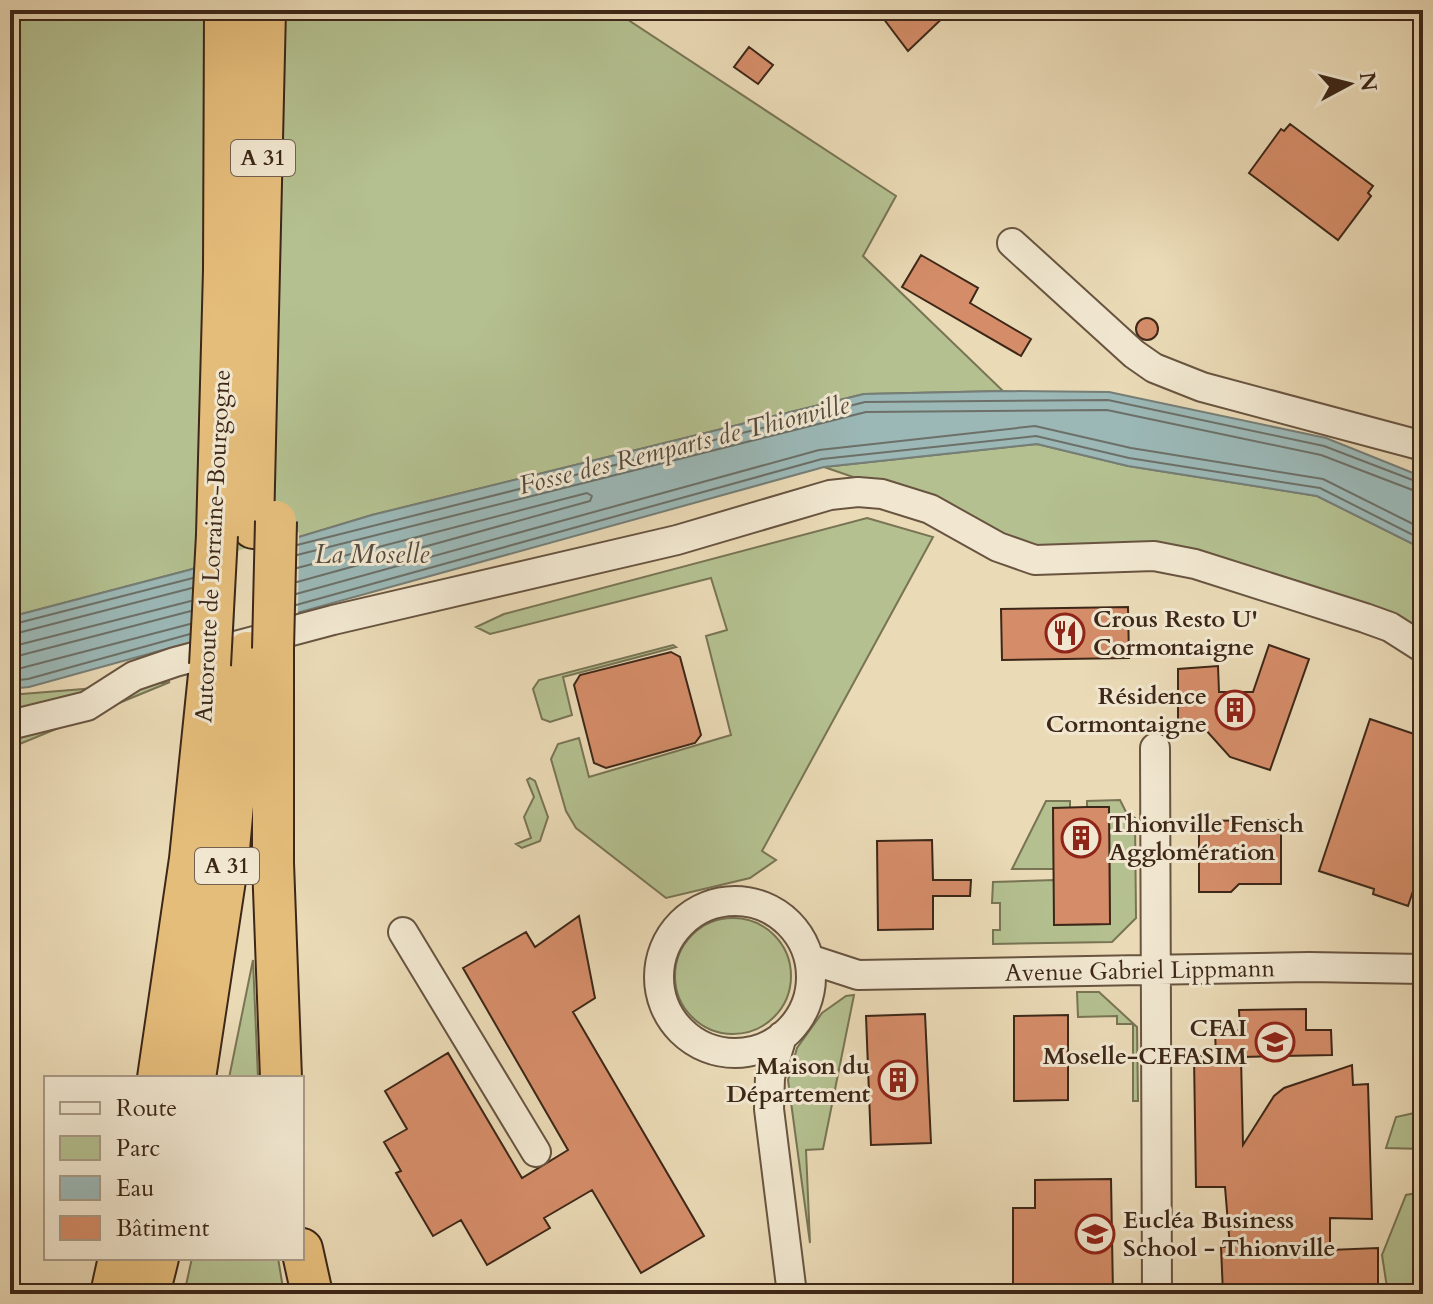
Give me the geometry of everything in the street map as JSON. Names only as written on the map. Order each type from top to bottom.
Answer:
[{"type":"highway","name":"Autoroute de Lorraine-Bourgogne","points":[[195,1076],[228,860],[244,655],[248,528],[224,270],[225,10]]},
{"type":"highway","name":"A 31","points":[[248,528],[275,368],[261,306],[265,10]]},
{"type":"highway","points":[[248,528],[244,655],[273,863],[281,1076]]},
{"type":"highway","name":"Autoroute de Lorraine-Bourgogne","points":[[158,1076],[190,859],[244,655]]},
{"type":"highway","points":[[304,1258],[312,1294]]},
{"type":"highway","points":[[111,1294],[119,1260]]},
{"type":"highway","points":[[149,1294],[158,1260]]},
{"type":"street","points":[[1012,243],[1134,354],[1154,368],[1202,387],[1423,446]]},
{"type":"street","points":[[10,725],[87,706],[134,676],[175,662],[333,620],[677,540],[830,495],[858,492],[882,494],[930,509],[998,547],[1035,560],[1131,556],[1195,564],[1390,627],[1423,648]]},
{"type":"street","points":[[1155,748],[1157,1294]]},
{"type":"street","points":[[740,901],[762,906],[780,915],[794,929],[809,959],[808,996],[799,1018],[782,1036],[762,1048],[726,1052],[696,1043],[679,1029],[666,1010],[659,989],[659,966],[665,944],[678,926],[696,911],[717,902],[740,901]]},
{"type":"street","points":[[403,932],[536,1152]]},
{"type":"street","name":"Avenue Gabriel Lippmann","points":[[809,959],[858,975],[1423,969]]},
{"type":"street","name":"Avenue Gabriel Lippmann","points":[[808,996],[858,975]]},
{"type":"street","points":[[782,1036],[770,1077],[769,1109],[792,1294]]},
{"type":"street","points":[[726,1052],[755,1079],[769,1109]]},
{"type":"green space","points":[[10,10],[613,10],[896,196],[863,256],[1003,391],[864,394],[372,515],[189,570],[10,617]]},
{"type":"green space","points":[[1037,444],[1128,466],[1317,496],[1423,549],[1423,641],[1318,596],[1045,551],[897,492],[824,467]]},
{"type":"green space","points":[[867,518],[933,537],[762,851],[776,860],[750,878],[666,898],[576,828],[566,811],[551,759],[558,744],[579,738],[589,777],[731,735],[706,636],[727,630],[711,578],[490,634],[476,627],[504,614]]},
{"type":"green space","points":[[673,645],[676,647],[563,677],[572,715],[550,722],[542,719],[533,689],[539,680]]},
{"type":"green space","points":[[170,682],[10,748],[10,695]]},
{"type":"green space","points":[[527,780],[535,781],[548,817],[540,841],[522,848],[516,844],[531,838],[524,817],[534,797]]},
{"type":"green space","points":[[1120,800],[1126,812],[1135,818],[1136,918],[1112,942],[993,944],[993,930],[1000,930],[1000,903],[992,903],[993,882],[1054,880],[1054,925],[1110,924],[1109,808],[1087,807],[1087,801]]},
{"type":"green space","points":[[1046,801],[1070,801],[1070,808],[1053,808],[1054,869],[1012,869]]},
{"type":"green space","points":[[733,918],[755,922],[774,935],[787,954],[791,976],[787,998],[774,1017],[755,1030],[733,1034],[711,1030],[692,1017],[679,998],[675,976],[679,954],[692,935],[711,922]]},
{"type":"green space","points":[[253,960],[258,1076],[229,1076]]},
{"type":"green space","points":[[1077,992],[1099,992],[1137,1027],[1138,1101],[1133,1101],[1133,1024],[1117,1024],[1117,1016],[1078,1017]]},
{"type":"green space","points":[[854,995],[823,1149],[806,1150],[810,1243],[788,1080],[797,1048],[822,1013],[846,996]]},
{"type":"green space","points":[[1423,1111],[1423,1149],[1386,1148],[1396,1117]]},
{"type":"green space","points":[[1423,1192],[1423,1294],[1388,1294],[1382,1255],[1406,1195]]},
{"type":"green space","points":[[192,1260],[278,1260],[284,1294],[184,1294]]},
{"type":"water","name":"La Moselle","points":[[1109,392],[1326,438],[1423,477],[1423,549],[1317,496],[1128,466],[1037,444],[824,467],[29,687],[10,689],[10,617],[189,570],[372,515],[864,394]]},
{"type":"pier","points":[[299,532],[298,617],[234,634],[237,551]]},
{"type":"building","points":[[877,10],[951,10],[908,51]]},
{"type":"building","points":[[749,47],[773,65],[758,84],[734,67]]},
{"type":"building","points":[[1290,124],[1373,186],[1368,193],[1371,196],[1338,240],[1249,173],[1281,129],[1284,131]]},
{"type":"building","points":[[921,255],[978,288],[970,303],[1031,339],[1021,356],[902,287]]},
{"type":"building","points":[[1143,318],[1151,318],[1158,329],[1151,340],[1143,340],[1136,333],[1136,325]]},
{"type":"building","name":"Crous Resto U' Cormontaigne","points":[[1128,607],[1129,658],[1002,660],[1001,609]]},
{"type":"building","name":"Résidence Cormontaigne","points":[[1269,645],[1309,659],[1270,770],[1230,757],[1205,729],[1178,729],[1178,669],[1218,666],[1219,692],[1253,692]]},
{"type":"building","points":[[671,652],[680,657],[701,735],[695,743],[606,768],[594,763],[574,685],[580,675]]},
{"type":"building","points":[[1370,719],[1423,737],[1423,825],[1418,841],[1423,842],[1423,878],[1418,876],[1408,906],[1373,894],[1374,889],[1319,871]]},
{"type":"building","name":"Thionville Fensch Agglomération","points":[[1109,807],[1110,924],[1054,925],[1053,808]]},
{"type":"building","points":[[1281,820],[1281,884],[1239,884],[1231,892],[1199,892],[1199,821]]},
{"type":"building","points":[[932,840],[933,880],[971,880],[970,896],[933,896],[933,929],[878,930],[877,841]]},
{"type":"building","points":[[579,916],[595,998],[573,1012],[704,1236],[641,1273],[592,1190],[544,1218],[550,1228],[487,1265],[461,1220],[433,1236],[396,1173],[401,1171],[384,1142],[407,1129],[385,1091],[448,1053],[522,1178],[568,1150],[463,968],[526,932],[535,947]]},
{"type":"building","points":[[1306,1009],[1306,1030],[1331,1030],[1332,1055],[1241,1057],[1243,1145],[1274,1096],[1284,1088],[1352,1065],[1353,1085],[1368,1084],[1372,1219],[1330,1218],[1330,1250],[1378,1248],[1378,1294],[1223,1294],[1221,1247],[1230,1247],[1225,1187],[1196,1187],[1194,1056],[1216,1056],[1215,1031],[1240,1030],[1239,1010]]},
{"type":"building","name":"Maison du Département","points":[[925,1014],[931,1143],[871,1145],[866,1016]]},
{"type":"building","points":[[1068,1015],[1068,1100],[1014,1101],[1014,1016]]},
{"type":"building","points":[[1111,1179],[1113,1294],[1013,1294],[1013,1208],[1035,1208],[1035,1180]]},
{"type":"place","name":"Crous Resto U' Cormontaigne","points":[[1065,633]]},
{"type":"place","name":"Résidence Cormontaigne","points":[[1235,710]]},
{"type":"place","name":"Thionville Fensch Agglomération","points":[[1081,838]]},
{"type":"place","name":"CFAI Moselle-CEFASIM","points":[[1275,1042]]},
{"type":"place","name":"Maison du Département","points":[[898,1080]]},
{"type":"place","name":"Eucléa Business School - Thionville","points":[[1095,1234]]},
{"type":"water label","name":"Fosse des Remparts de Thionville","points":[[684,445]]}]
